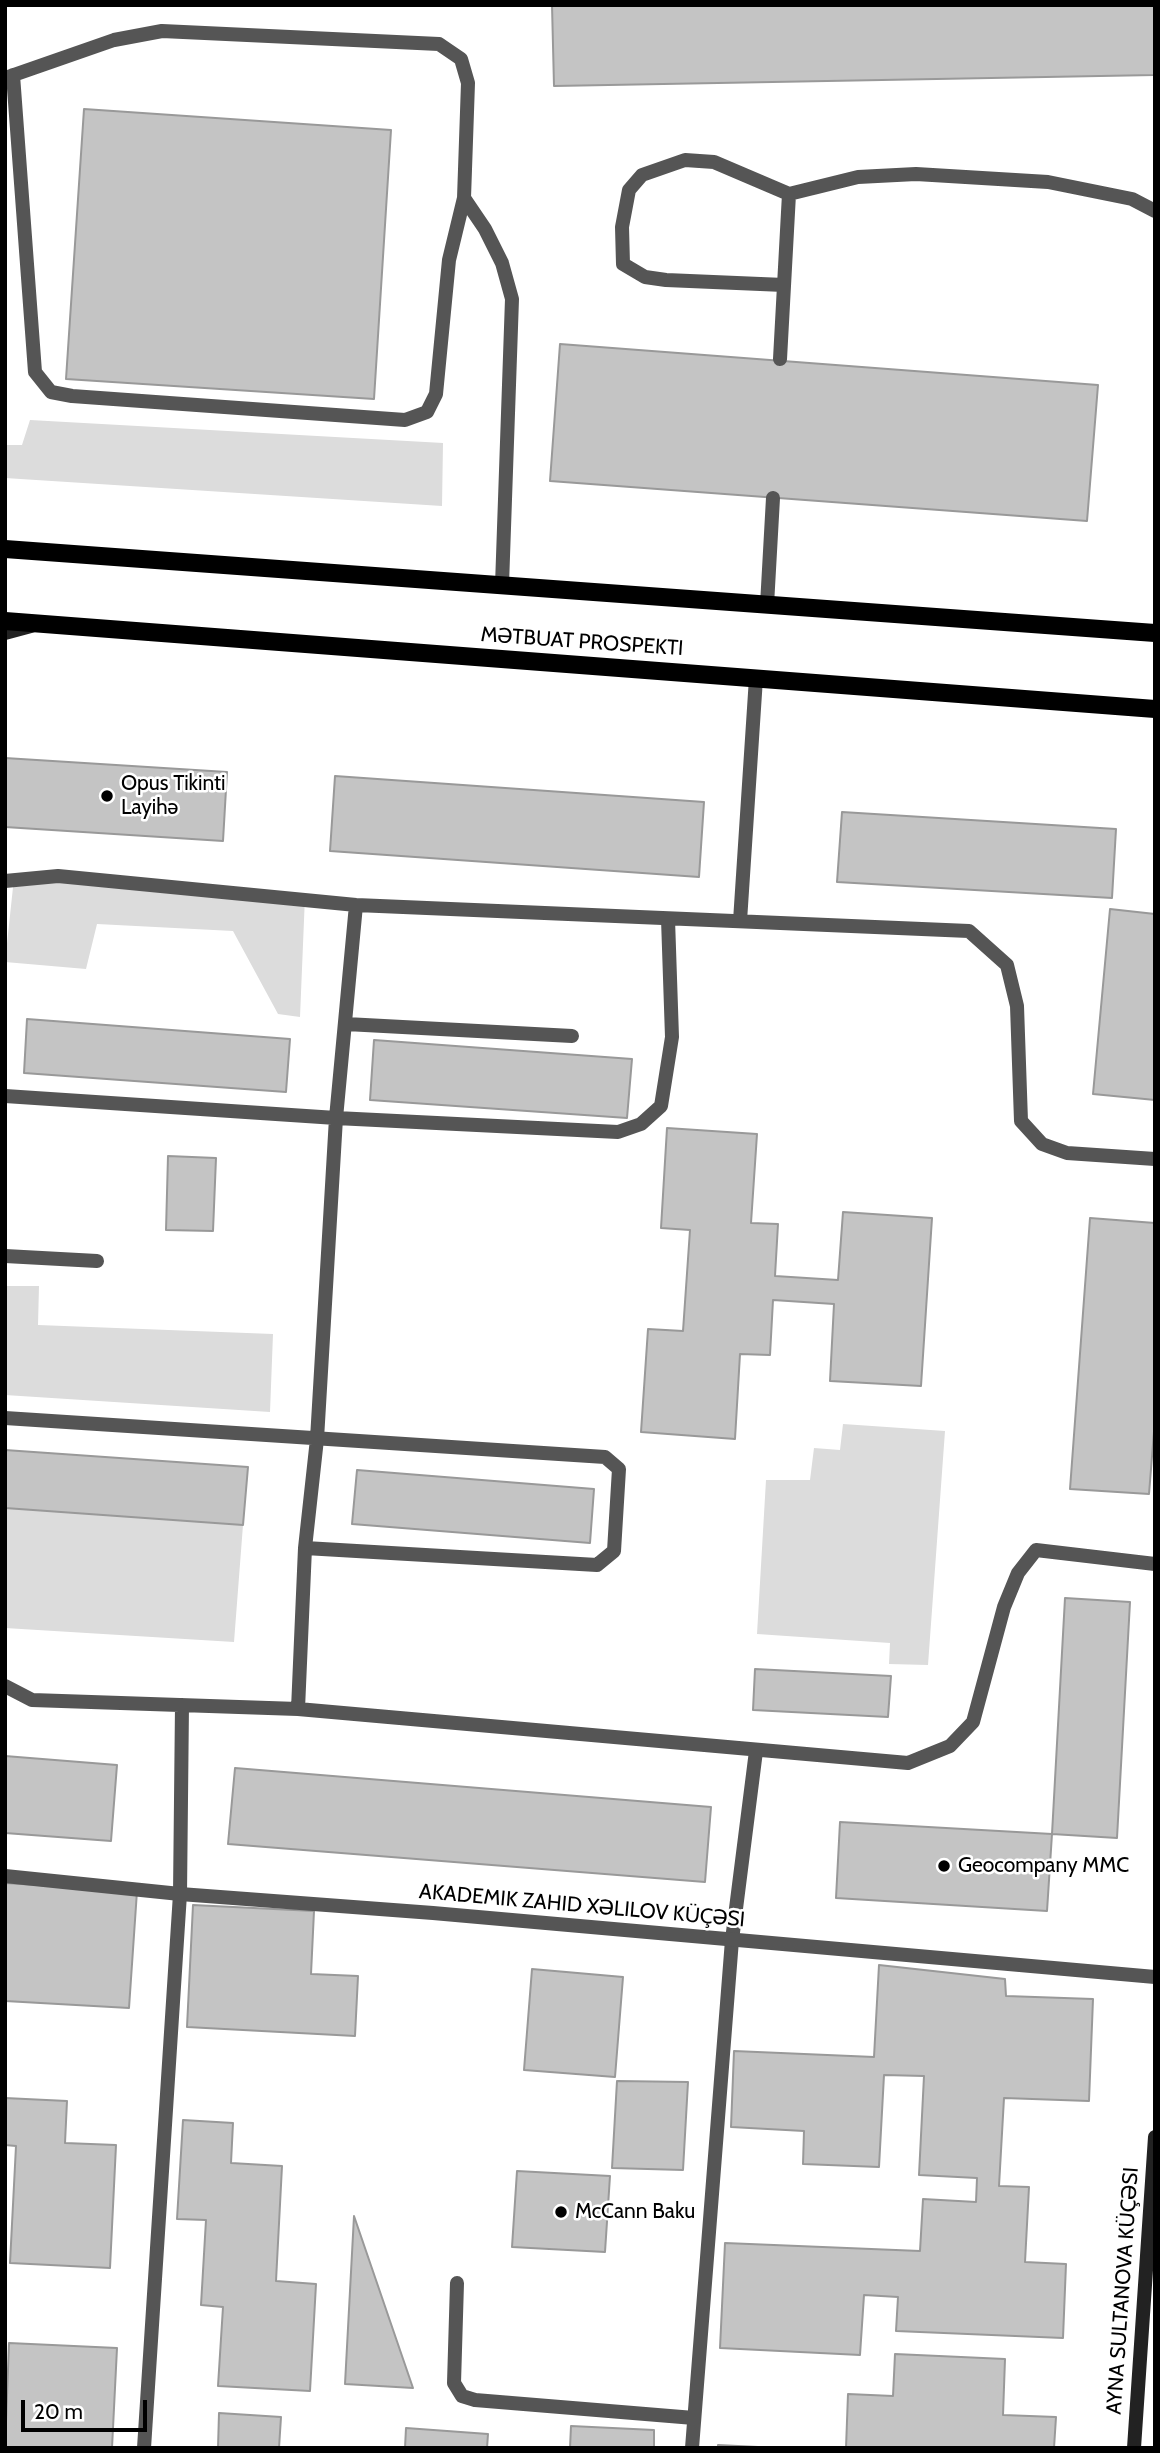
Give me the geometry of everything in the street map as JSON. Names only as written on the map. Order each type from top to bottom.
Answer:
[{"type":"main road","points":[[5,549],[1155,633]]},
{"type":"main road","name":"MƏTBUAT PROSPEKTI","points":[[5,621],[1155,709]]},
{"type":"main road","points":[[5,633],[40,623]]},
{"type":"main road","name":"AYNA SULTANOVA KÜÇƏSI","points":[[1134,2448],[1155,2137]]},
{"type":"street","points":[[162,31],[439,44],[461,59],[468,83],[464,198],[449,260],[436,394],[427,412],[405,420],[72,396],[51,392],[35,372],[9,76],[114,40],[162,31]]},
{"type":"street","points":[[784,285],[666,281],[645,277],[623,264],[622,227],[629,190],[642,175],[685,160],[714,162],[789,194],[858,177],[916,174],[1048,182],[1132,199],[1155,211]]},
{"type":"street","points":[[780,359],[789,194]]},
{"type":"street","points":[[464,198],[485,229],[502,263],[512,299],[502,585]]},
{"type":"street","points":[[768,605],[773,498]]},
{"type":"street","points":[[740,921],[756,678]]},
{"type":"street","points":[[5,881],[58,876],[356,905],[969,931],[1007,965],[1017,1006],[1021,1121],[1042,1144],[1067,1153],[1155,1159]]},
{"type":"street","points":[[298,1709],[305,1548],[317,1439],[336,1118],[356,905]]},
{"type":"street","points":[[5,1096],[336,1118],[618,1132],[641,1124],[661,1106],[672,1037],[668,919]]},
{"type":"street","points":[[346,1024],[572,1036]]},
{"type":"street","points":[[5,1256],[97,1261]]},
{"type":"street","points":[[5,1418],[604,1457],[619,1469],[614,1551],[597,1565],[305,1548]]},
{"type":"street","points":[[5,1686],[32,1700],[298,1709],[908,1763],[950,1746],[973,1722],[1004,1607],[1018,1573],[1036,1550],[1155,1564]]},
{"type":"street","points":[[144,2448],[180,1894],[182,1705]]},
{"type":"street","points":[[692,2448],[732,1940],[756,1751]]},
{"type":"street","name":"AKADEMIK ZAHID XƏLILOV KÜÇƏSI","points":[[5,1876],[180,1894],[433,1913],[1155,1977]]},
{"type":"street","points":[[457,2283],[454,2383],[462,2396],[475,2400],[694,2418]]},
{"type":"shaded area","points":[[30,420],[443,443],[442,506],[5,478],[5,445],[22,445]]},
{"type":"shaded area","points":[[14,878],[305,896],[300,1017],[278,1014],[233,931],[97,924],[86,969],[5,962]]},
{"type":"shaded area","points":[[5,1286],[39,1286],[38,1325],[273,1334],[270,1412],[5,1395]]},
{"type":"shaded area","points":[[843,1424],[945,1431],[928,1665],[889,1664],[890,1643],[757,1634],[766,1480],[810,1480],[814,1448],[840,1450]]},
{"type":"shaded area","points":[[5,1508],[243,1525],[234,1642],[5,1628]]},
{"type":"building","points":[[552,5],[1155,5],[1155,75],[554,86]]},
{"type":"building","points":[[84,109],[391,130],[374,399],[66,379]]},
{"type":"building","points":[[560,344],[1098,385],[1087,521],[550,481]]},
{"type":"building","points":[[5,758],[227,772],[223,841],[5,827]]},
{"type":"building","points":[[335,776],[704,802],[699,877],[330,851]]},
{"type":"building","points":[[842,812],[1116,829],[1112,898],[837,882]]},
{"type":"building","points":[[1110,909],[1155,914],[1155,1100],[1093,1094]]},
{"type":"building","points":[[27,1019],[290,1039],[286,1092],[24,1073]]},
{"type":"building","points":[[374,1040],[632,1059],[627,1118],[370,1100]]},
{"type":"building","points":[[667,1128],[757,1134],[751,1223],[778,1224],[775,1276],[838,1280],[843,1212],[932,1218],[921,1386],[830,1381],[834,1304],[773,1300],[770,1355],[740,1354],[735,1439],[641,1432],[648,1329],[683,1331],[690,1230],[661,1228]]},
{"type":"building","points":[[168,1156],[216,1158],[213,1231],[166,1230]]},
{"type":"building","points":[[1090,1218],[1155,1223],[1155,1419],[1149,1494],[1070,1489]]},
{"type":"building","points":[[5,1450],[248,1467],[243,1525],[5,1508]]},
{"type":"building","points":[[357,1470],[594,1489],[590,1543],[352,1524]]},
{"type":"building","points":[[1065,1598],[1130,1602],[1117,1838],[1052,1834]]},
{"type":"building","points":[[755,1669],[891,1676],[888,1717],[753,1710]]},
{"type":"building","points":[[5,1756],[117,1765],[111,1841],[5,1833]]},
{"type":"building","points":[[235,1768],[711,1807],[705,1882],[228,1844]]},
{"type":"building","name":"Geocompany MMC","points":[[840,1822],[1052,1834],[1047,1911],[836,1898]]},
{"type":"building","points":[[5,1883],[137,1891],[129,2008],[5,2001]]},
{"type":"building","points":[[193,1905],[314,1911],[311,1974],[358,1976],[355,2036],[187,2027]]},
{"type":"building","points":[[879,1965],[1005,1979],[1006,1996],[1093,1999],[1089,2101],[1004,2098],[999,2186],[1029,2187],[1025,2262],[1066,2264],[1063,2338],[896,2331],[898,2297],[864,2295],[860,2355],[720,2348],[725,2243],[920,2251],[923,2199],[976,2202],[977,2178],[919,2175],[924,2076],[884,2075],[879,2167],[803,2164],[804,2131],[731,2127],[734,2051],[874,2057]]},
{"type":"building","points":[[532,1969],[623,1977],[615,2077],[524,2070]]},
{"type":"building","points":[[617,2081],[688,2082],[683,2170],[612,2168]]},
{"type":"building","points":[[5,2098],[67,2101],[65,2143],[116,2145],[110,2268],[10,2263],[16,2146],[5,2145]]},
{"type":"building","points":[[183,2120],[233,2123],[231,2163],[282,2166],[276,2281],[316,2284],[310,2391],[218,2386],[223,2307],[201,2305],[206,2220],[177,2219]]},
{"type":"building","name":"McCann Baku","points":[[517,2171],[610,2176],[605,2252],[512,2247]]},
{"type":"building","points":[[354,2216],[413,2388],[345,2384]]},
{"type":"building","points":[[9,2343],[117,2348],[112,2448],[5,2448]]},
{"type":"building","points":[[895,2354],[1005,2359],[1003,2415],[1056,2417],[1054,2448],[846,2448],[848,2394],[893,2396]]},
{"type":"building","points":[[219,2413],[281,2417],[279,2448],[218,2448]]},
{"type":"building","points":[[571,2426],[654,2430],[654,2448],[570,2448]]},
{"type":"building","points":[[406,2428],[488,2434],[487,2448],[405,2448]]},
{"type":"building","points":[[718,2445],[778,2448],[718,2448]]},
{"type":"place","name":"Opus Tikinti Layihə","points":[[107,796]]},
{"type":"place","name":"Geocompany MMC","points":[[944,1866]]},
{"type":"place","name":"McCann Baku","points":[[561,2212]]}]
